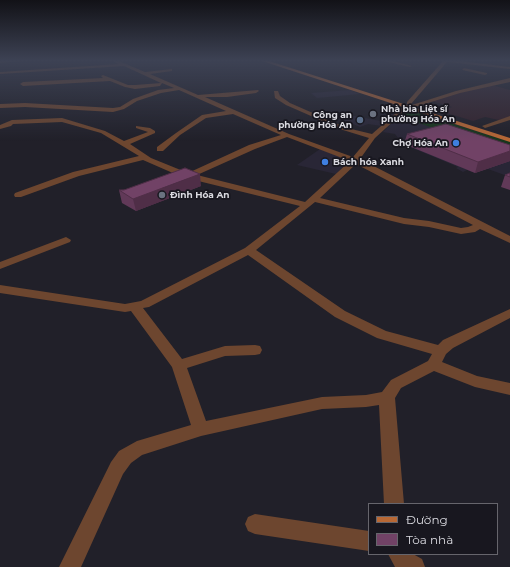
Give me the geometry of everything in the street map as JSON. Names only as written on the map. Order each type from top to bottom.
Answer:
[{"type":"main road","points":[[352,87],[510,134]]},
{"type":"main road","points":[[355,87],[510,140]]},
{"type":"street","points":[[176,87],[287,135],[355,160],[510,240]]},
{"type":"street","points":[[0,289],[125,308],[145,304],[249,250],[310,202],[355,160],[373,137],[410,105],[424,87]]},
{"type":"street","points":[[410,105],[477,87]]},
{"type":"street","points":[[162,98],[182,90]]},
{"type":"street","points":[[0,127],[9,125],[26,113],[113,110],[122,108],[135,100],[160,91],[182,90]]},
{"type":"street","points":[[196,96],[227,95],[256,91]]},
{"type":"street","points":[[276,92],[277,97],[288,104],[316,114],[345,129],[373,137]]},
{"type":"street","points":[[24,98],[26,113]]},
{"type":"street","points":[[0,106],[62,120],[103,132],[145,158],[187,176],[404,221],[429,224],[461,231],[470,230],[481,224]]},
{"type":"street","points":[[127,111],[134,108]]},
{"type":"street","points":[[160,149],[178,134],[204,116],[233,112]]},
{"type":"street","points":[[485,126],[510,118]]},
{"type":"street","points":[[124,144],[153,132],[148,128],[138,127]]},
{"type":"street","points":[[171,180],[187,176],[252,148],[287,135]]},
{"type":"street","points":[[18,195],[76,174],[145,158]]},
{"type":"street","points":[[0,266],[66,240]]},
{"type":"street","points":[[249,250],[340,314],[382,334],[441,351]]},
{"type":"street","points":[[134,307],[179,365],[201,429]]},
{"type":"street","points":[[394,503],[387,397],[396,384],[433,365],[441,351],[448,344],[461,336],[510,313]]},
{"type":"street","points":[[179,365],[225,351],[255,350]]},
{"type":"street","points":[[433,365],[475,381],[510,389]]},
{"type":"street","points":[[70,567],[117,468],[126,457],[138,449],[201,429],[322,403],[387,397]]},
{"type":"street","points":[[255,524],[368,541]]},
{"type":"shaded area","points":[[480,87],[501,87],[510,90],[510,117],[499,120],[485,117],[473,121],[440,111],[452,107],[431,101],[459,92]]},
{"type":"shaded area","points":[[350,90],[360,94],[317,98],[311,93]]},
{"type":"shaded area","name":"Chợ Hóa An","points":[[406,109],[510,142],[510,177],[488,169],[475,173],[467,170],[463,172],[456,168],[458,167],[403,144],[395,134],[383,132]]},
{"type":"shaded area","name":"Công an phường Hóa An","points":[[349,115],[386,122],[382,126],[368,124],[360,127],[339,118]]},
{"type":"shaded area","name":"Bách hóa Xanh","points":[[320,149],[351,160],[336,174],[297,165]]},
{"type":"green space","points":[[406,109],[510,142],[510,155],[399,116]]},
{"type":"building","points":[[446,124],[510,145],[510,151],[478,162],[407,134]]},
{"type":"building","points":[[185,168],[200,174],[133,199],[119,190],[124,190]]},
{"type":"place","name":"Nhà bia Liệt sĩ phường Hóa An","points":[[373,114]]},
{"type":"place","name":"Công an phường Hóa An","points":[[360,120]]},
{"type":"place","name":"Chợ Hóa An","points":[[456,143]]},
{"type":"place","name":"Bách hóa Xanh","points":[[325,162]]},
{"type":"place","name":"Đình Hóa An","points":[[162,195]]}]
